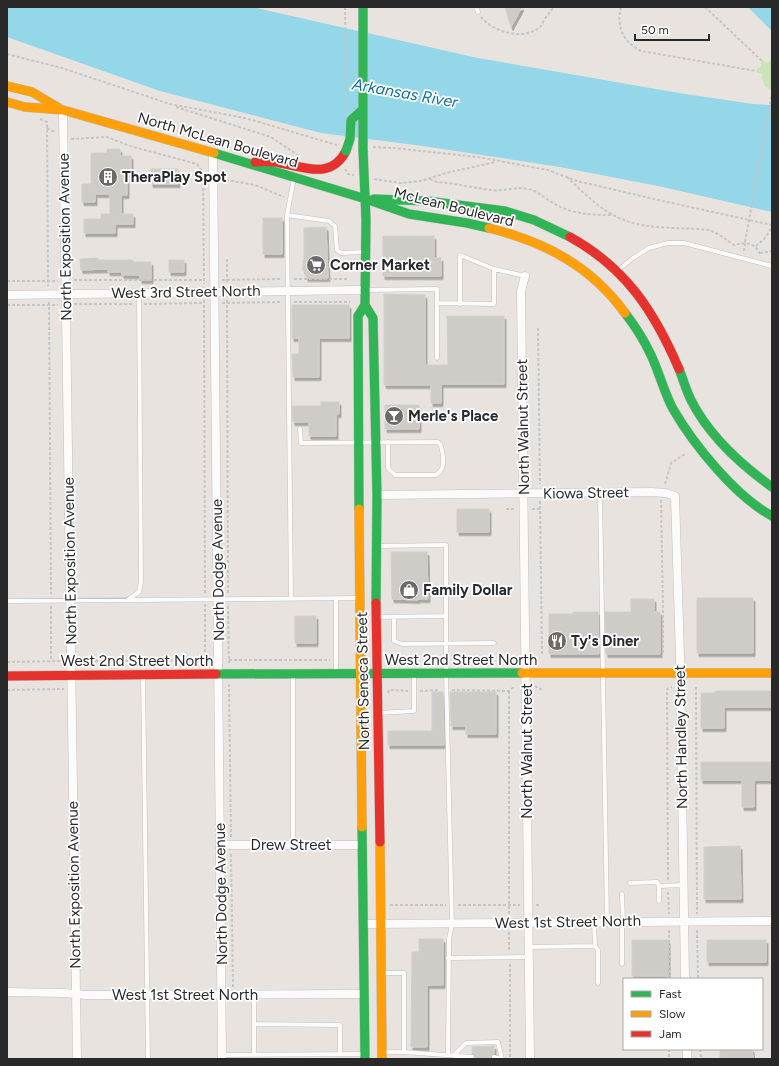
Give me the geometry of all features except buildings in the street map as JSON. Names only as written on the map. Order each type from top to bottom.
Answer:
[{"type":"main road","name":"North Seneca Street","points":[[363,7],[362,110],[367,149],[365,177],[365,305],[373,318],[377,495],[377,674],[382,713],[382,1055]]},
{"type":"main road","name":"North McLean Boulevard","points":[[7,86],[32,92],[63,110]]},
{"type":"main road","name":"North McLean Boulevard","points":[[7,102],[25,107],[63,110],[366,199]]},
{"type":"main road","points":[[246,163],[273,162],[315,169],[324,169],[334,166],[340,161],[344,148],[350,140],[351,120],[362,110]]},
{"type":"main road","name":"McLean Boulevard","points":[[366,199],[408,199],[512,213],[535,220],[562,233],[593,252],[616,272],[640,298],[658,323],[671,349],[692,401],[724,448],[752,473],[772,487]]},
{"type":"main road","name":"McLean Boulevard","points":[[366,199],[409,214],[467,223],[506,233],[546,247],[593,277],[618,303],[634,325],[651,355],[673,408],[704,455],[732,484],[759,508],[772,516]]},
{"type":"main road","name":"North Seneca Street","points":[[365,305],[358,316],[363,994],[365,1057]]},
{"type":"main road","name":"West 2nd Street North","points":[[7,676],[143,674],[772,673]]},
{"type":"street","name":"North Exposition Avenue","points":[[63,110],[77,1059]]},
{"type":"street","name":"North Dodge Avenue","points":[[213,153],[222,1057]]},
{"type":"street","name":"North Walnut Street","points":[[525,276],[522,291],[530,1059]]},
{"type":"street","name":"West 3rd Street North","points":[[7,295],[365,290]]},
{"type":"street","name":"Kiowa Street","points":[[377,495],[663,492],[675,496]]},
{"type":"street","name":"North Handley Street","points":[[675,496],[681,673],[685,978]]},
{"type":"street","name":"Drew Street","points":[[220,845],[362,845]]},
{"type":"street","name":"West 1st Street North","points":[[363,924],[772,921]]},
{"type":"street","name":"West 1st Street North","points":[[7,992],[147,995],[363,994]]},
{"type":"lane","points":[[291,599],[288,215],[294,177]]},
{"type":"lane","points":[[288,215],[329,221],[335,226],[337,250],[341,253],[365,252]]},
{"type":"lane","points":[[616,272],[633,258],[649,248],[668,243],[684,243],[772,266]]},
{"type":"lane","points":[[460,304],[460,256],[494,269],[525,276]]},
{"type":"lane","points":[[437,303],[494,304],[494,269]]},
{"type":"lane","points":[[365,290],[437,290],[437,358]]},
{"type":"lane","points":[[128,599],[139,592],[141,582],[139,293]]},
{"type":"lane","points":[[300,429],[301,443],[376,443],[388,442],[438,442],[442,448],[441,472],[436,474],[395,474],[388,468],[388,442]]},
{"type":"lane","points":[[600,493],[607,922]]},
{"type":"lane","points":[[377,546],[446,545],[446,690],[452,924],[448,939],[448,1055]]},
{"type":"lane","points":[[336,598],[336,674]]},
{"type":"lane","points":[[7,601],[360,598]]},
{"type":"lane","points":[[376,618],[446,616]]},
{"type":"lane","points":[[394,617],[394,641],[402,644],[494,644]]},
{"type":"lane","points":[[143,674],[148,1059]]},
{"type":"lane","points":[[293,674],[293,845]]},
{"type":"lane","points":[[382,713],[414,711],[414,674]]},
{"type":"lane","points":[[630,883],[657,882],[659,886],[659,901]]},
{"type":"lane","points":[[659,886],[683,885]]},
{"type":"lane","points":[[622,894],[622,964]]},
{"type":"lane","points":[[594,922],[595,946],[598,950],[598,983]]},
{"type":"lane","points":[[528,947],[595,946]]},
{"type":"lane","points":[[448,958],[528,957]]},
{"type":"lane","points":[[382,973],[404,973],[404,1052]]},
{"type":"lane","points":[[254,994],[254,1055]]},
{"type":"lane","points":[[254,1024],[340,1025],[343,1056]]},
{"type":"lane","points":[[454,1055],[466,1043],[498,1042],[502,1059],[494,1057]]},
{"type":"lane","points":[[382,1055],[404,1052],[472,1057]]},
{"type":"lane","points":[[222,1057],[247,1057],[254,1055],[365,1057]]},
{"type":"lane","points":[[454,1055],[460,1059]]},
{"type":"path","points":[[345,7],[347,115]]},
{"type":"path","points":[[477,9],[482,18],[497,28],[521,35],[532,32],[541,26],[554,7]]},
{"type":"path","points":[[621,7],[619,25],[623,35],[628,42],[641,50],[756,71]]},
{"type":"path","points":[[705,7],[762,61]]},
{"type":"path","points":[[7,54],[62,68],[211,119],[271,137],[297,154],[301,159]]},
{"type":"path","points":[[743,259],[772,92]]},
{"type":"path","points":[[170,104],[245,118],[344,148]]},
{"type":"path","points":[[39,118],[47,122],[51,661]]},
{"type":"path","points":[[47,128],[68,140],[107,137],[136,148],[197,164],[203,173],[205,657]]},
{"type":"path","points":[[367,149],[393,148],[470,156],[548,170],[577,181],[772,226],[765,238],[756,246]]},
{"type":"path","points":[[340,161],[348,174],[401,183],[430,179],[446,173],[499,161]]},
{"type":"path","points":[[203,173],[229,181],[255,185],[290,200]]},
{"type":"path","points":[[566,177],[603,208],[625,221],[643,225],[710,230],[734,244],[745,242],[756,246],[764,264]]},
{"type":"path","points":[[430,179],[437,182],[493,190],[528,189],[542,195],[554,204],[577,213],[588,215],[613,215]]},
{"type":"path","points":[[760,253],[772,251]]},
{"type":"path","points":[[227,259],[229,658]]},
{"type":"path","points":[[7,281],[349,279]]},
{"type":"path","points":[[7,305],[350,302]]},
{"type":"path","points":[[663,655],[660,502],[671,463],[685,454]]},
{"type":"path","points":[[7,662],[213,660]]},
{"type":"path","points":[[225,660],[336,660]]},
{"type":"path","points":[[229,680],[233,986]]},
{"type":"path","points":[[382,713],[389,690],[509,691],[515,686]]},
{"type":"path","points":[[535,686],[542,690]]},
{"type":"path","points":[[669,978],[667,689],[673,686]]},
{"type":"path","points":[[696,687],[698,978]]},
{"type":"path","points":[[7,690],[72,689]]},
{"type":"path","points":[[509,691],[510,1059]]},
{"type":"path","points":[[387,909],[387,905],[541,905]]},
{"type":"green space","points":[[762,60],[766,63],[772,60],[772,90],[765,86],[762,74],[756,72],[761,66]]},
{"type":"water","name":"Arkansas River","points":[[7,7],[252,7],[478,58],[679,93],[753,104],[772,105],[772,212],[663,187],[560,167],[423,146],[321,133],[160,91],[7,37]]},
{"type":"water","points":[[748,7],[772,7],[772,31]]},
{"type":"traffic: fast","points":[[363,7],[363,150]]},
{"type":"traffic: fast","points":[[346,151],[350,139],[351,120],[362,110]]},
{"type":"traffic: fast","points":[[359,509],[358,316],[365,305],[366,220],[363,150]]},
{"type":"traffic: fast","points":[[214,153],[366,199],[409,214],[489,228]]},
{"type":"traffic: fast","points":[[374,199],[427,201],[505,211],[534,220],[570,237]]},
{"type":"traffic: fast","points":[[365,305],[373,318],[377,495],[376,603]]},
{"type":"traffic: fast","points":[[625,313],[645,344],[673,409],[692,438],[730,483],[744,496],[772,516]]},
{"type":"traffic: fast","points":[[679,369],[691,400],[707,426],[737,459],[772,487]]},
{"type":"traffic: fast","points":[[216,674],[522,673]]},
{"type":"traffic: fast","points":[[362,827],[365,1059]]},
{"type":"traffic: slow","points":[[7,86],[32,92],[59,108]]},
{"type":"traffic: slow","points":[[7,102],[25,107],[63,110],[214,153]]},
{"type":"traffic: slow","points":[[489,228],[529,241],[565,258],[582,269],[597,282],[612,296],[625,313]]},
{"type":"traffic: slow","points":[[359,509],[362,827]]},
{"type":"traffic: slow","points":[[522,673],[772,673]]},
{"type":"traffic: slow","points":[[380,842],[382,1059]]},
{"type":"traffic: jam","points":[[255,162],[273,162],[308,169],[325,169],[333,166],[340,160],[346,151]]},
{"type":"traffic: jam","points":[[570,237],[590,249],[623,277],[636,293],[659,328],[679,369]]},
{"type":"traffic: jam","points":[[376,603],[380,842]]},
{"type":"traffic: jam","points":[[7,676],[216,674]]},
{"type":"place","name":"TheraPlay Spot","points":[[108,177]]},
{"type":"place","name":"Corner Market","points":[[316,265]]},
{"type":"place","name":"Merle's Place","points":[[394,416]]},
{"type":"place","name":"Family Dollar","points":[[409,590]]},
{"type":"place","name":"Ty's Diner","points":[[557,641]]}]
